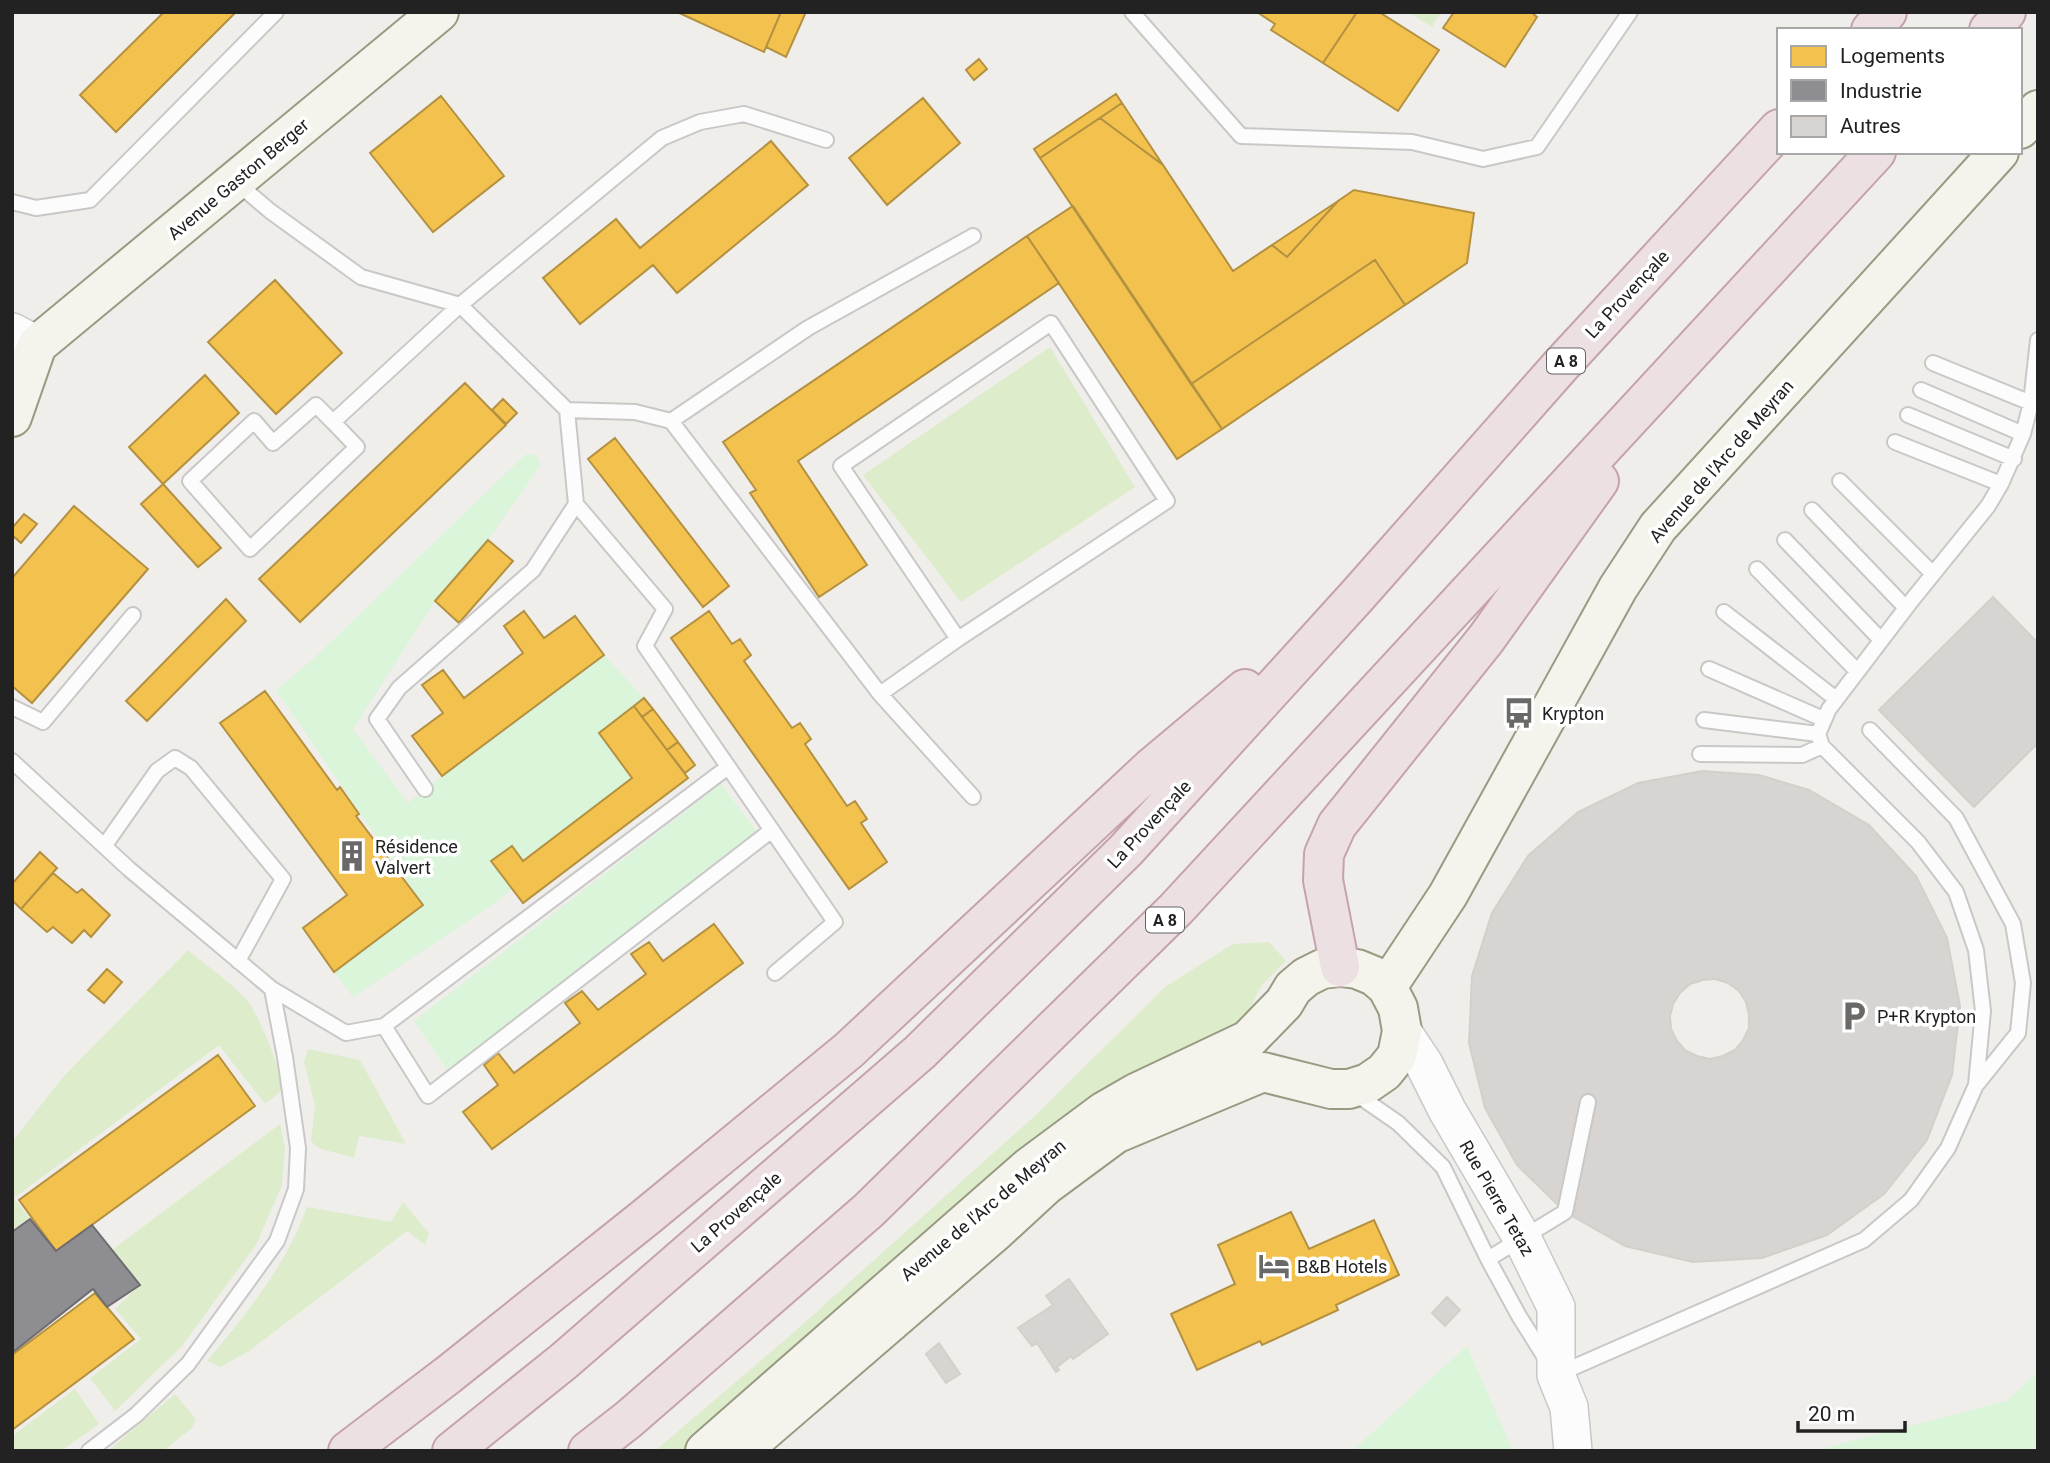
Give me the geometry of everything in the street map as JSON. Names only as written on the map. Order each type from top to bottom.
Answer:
[{"type":"highway","points":[[1873,28],[1887,12]]},
{"type":"highway","points":[[1991,28],[2006,12]]},
{"type":"highway","name":"La Provençale","points":[[452,1451],[564,1362],[920,1052],[1126,850],[1357,596],[1562,364],[1777,132]]},
{"type":"highway","name":"A 8","points":[[588,1451],[629,1419],[869,1210],[1176,909],[1874,154]]},
{"type":"highway","points":[[1340,967],[1323,880],[1324,854],[1337,825],[1486,639],[1697,344]]},
{"type":"highway","points":[[348,1451],[646,1217],[849,1050],[1152,768],[1357,596]]},
{"type":"main road","name":"Avenue Gaston Berger","points":[[25,338],[235,181],[439,12]]},
{"type":"main road","points":[[2022,127],[2038,110]]},
{"type":"main road","name":"Avenue de l'Arc de Meyran","points":[[1387,987],[1448,895],[1618,588],[1658,527],[1997,154]]},
{"type":"main road","points":[[12,417],[25,338]]},
{"type":"main road","points":[[1284,1003],[1279,1022],[1280,1040],[1286,1058],[1297,1073],[1331,1086],[1368,1083],[1384,1072],[1397,1056],[1402,1031],[1398,1008],[1387,987],[1374,976],[1357,969],[1340,967]]},
{"type":"main road","name":"Avenue de l'Arc de Meyran","points":[[705,1451],[1029,1167],[1103,1112],[1136,1093],[1248,1040],[1284,1003],[1293,988],[1306,977],[1322,969],[1340,967]]},
{"type":"main road","name":"Avenue de l'Arc de Meyran","points":[[741,1451],[1046,1185],[1115,1134],[1263,1072],[1331,1086]]},
{"type":"street","name":"Rue Pierre Tetaz","points":[[1402,1031],[1522,1238],[1556,1307],[1556,1375],[1569,1407],[1573,1451]]},
{"type":"lane","points":[[12,202],[36,208],[90,200],[276,12]]},
{"type":"lane","points":[[1132,12],[1241,136],[1412,142],[1483,159],[1537,147],[1630,12]]},
{"type":"lane","points":[[333,422],[460,305],[662,138],[700,122],[744,114],[826,140]]},
{"type":"lane","points":[[235,181],[270,211],[361,278],[460,305],[567,410],[576,504],[665,609],[645,646],[835,922],[775,973]]},
{"type":"lane","points":[[671,421],[808,328],[973,236]]},
{"type":"lane","points":[[880,694],[958,639],[1167,501],[1051,323],[841,466],[958,639]]},
{"type":"lane","points":[[1700,754],[1802,755],[1821,733],[1836,699],[1988,506],[2001,484],[2024,434],[2031,403],[2038,340]]},
{"type":"lane","points":[[1933,363],[2031,403]]},
{"type":"lane","points":[[1921,390],[2024,434]]},
{"type":"lane","points":[[316,405],[333,422],[357,447],[250,548],[190,481],[254,421],[273,443],[316,405]]},
{"type":"lane","points":[[567,410],[635,412],[671,421],[880,694],[973,797]]},
{"type":"lane","points":[[1908,415],[2014,459]]},
{"type":"lane","points":[[1895,443],[2001,484]]},
{"type":"lane","points":[[1840,481],[1933,574]]},
{"type":"lane","points":[[425,789],[377,719],[399,688],[533,570],[576,504]]},
{"type":"lane","points":[[1812,510],[1906,608]]},
{"type":"lane","points":[[1785,540],[1881,640]]},
{"type":"lane","points":[[1757,569],[1857,671]]},
{"type":"lane","points":[[1724,612],[1836,699]]},
{"type":"lane","points":[[12,707],[43,722],[133,615]]},
{"type":"lane","points":[[1709,669],[1821,733],[1918,842],[1956,892],[1976,950],[1983,1011],[1976,1085]]},
{"type":"lane","points":[[1704,720],[1821,733]]},
{"type":"lane","points":[[1556,1375],[1864,1240],[1911,1200],[1948,1148],[1976,1085],[2018,1033],[2023,982],[2013,924],[1956,818],[1870,730]]},
{"type":"lane","points":[[105,845],[157,771],[174,758],[191,768],[283,879],[238,961]]},
{"type":"lane","points":[[12,761],[129,869],[272,989],[346,1033],[384,1026],[728,767]]},
{"type":"lane","points":[[384,1026],[428,1096],[772,831]]},
{"type":"lane","points":[[89,1451],[136,1415],[188,1364],[277,1241],[296,1189],[298,1148],[289,1079],[272,989]]},
{"type":"lane","name":"Rue Pierre Tetaz","points":[[1331,1086],[1398,1123],[1443,1167],[1488,1259],[1556,1375]]},
{"type":"lane","points":[[1488,1259],[1565,1212],[1588,1102]]},
{"type":"green space","points":[[1408,12],[1441,12],[1432,27]]},
{"type":"green space","points":[[1050,347],[1135,487],[961,602],[863,475]]},
{"type":"green space","points":[[526,454],[536,455],[541,465],[488,540],[435,601],[353,729],[408,803],[604,655],[644,698],[599,733],[632,778],[523,861],[511,846],[491,861],[512,888],[497,902],[353,997],[334,972],[423,905],[276,690],[311,661]]},
{"type":"green space","points":[[721,784],[759,834],[447,1070],[414,1021]]},
{"type":"green space","points":[[1269,942],[1286,961],[1262,985],[1247,1014],[1230,1029],[1180,1051],[1110,1093],[688,1451],[655,1451],[794,1332],[1039,1112],[1165,987],[1233,944]]},
{"type":"green space","points":[[188,950],[251,1005],[279,1071],[280,1091],[265,1104],[219,1045],[14,1198],[30,1219],[12,1232],[12,1142],[63,1077]]},
{"type":"green space","points":[[308,1049],[360,1060],[406,1144],[359,1136],[354,1158],[318,1148],[311,1141],[315,1106],[304,1062]]},
{"type":"green space","points":[[280,1124],[285,1148],[282,1185],[256,1245],[181,1347],[115,1411],[90,1378],[141,1339],[115,1309],[140,1285],[112,1250]]},
{"type":"green space","points":[[403,1202],[429,1233],[425,1245],[407,1231],[249,1351],[220,1367],[207,1361],[276,1269],[307,1207],[391,1222]]},
{"type":"green space","points":[[1467,1346],[1513,1451],[1352,1451]]},
{"type":"green space","points":[[2038,1372],[2038,1451],[1813,1451],[2006,1401]]},
{"type":"green space","points":[[75,1389],[99,1424],[61,1451],[12,1451],[12,1436]]},
{"type":"green space","points":[[175,1394],[196,1419],[192,1428],[163,1451],[108,1451]]},
{"type":"building: Logements","points":[[164,12],[236,12],[116,132],[80,95]]},
{"type":"building: Logements","points":[[677,12],[781,12],[764,52]]},
{"type":"building: Logements","points":[[781,12],[806,12],[786,57],[766,47]]},
{"type":"building: Logements","points":[[1257,12],[1357,12],[1323,63],[1271,30],[1275,24]]},
{"type":"building: Logements","points":[[1357,12],[1379,12],[1439,50],[1398,111],[1323,63]]},
{"type":"building: Logements","points":[[1454,12],[1531,12],[1537,17],[1505,67],[1443,28]]},
{"type":"building: Logements","points":[[979,59],[987,69],[974,80],[966,70]]},
{"type":"building: Logements","points":[[1116,94],[1122,103],[1040,158],[1034,149]]},
{"type":"building: Logements","points":[[441,96],[504,176],[433,232],[370,153]]},
{"type":"building: Logements","points":[[923,98],[960,143],[887,205],[849,158]]},
{"type":"building: Logements","points":[[1122,103],[1163,165],[1100,118]]},
{"type":"building: Logements","points":[[1100,118],[1163,165],[1233,271],[1272,245],[1287,257],[1338,201],[1354,190],[1474,213],[1467,263],[1405,305],[1375,260],[1191,384],[1040,158]]},
{"type":"building: Logements","points":[[771,141],[808,185],[677,293],[653,265],[580,324],[543,278],[616,219],[640,248]]},
{"type":"building: Logements","points":[[1338,201],[1287,257],[1272,245]]},
{"type":"building: Logements","points":[[1073,206],[1222,429],[1177,459],[1027,236]]},
{"type":"building: Logements","points":[[1027,236],[1059,283],[798,461],[867,565],[819,597],[750,493],[756,490],[723,442]]},
{"type":"building: Logements","points":[[1375,260],[1405,305],[1222,429],[1191,384]]},
{"type":"building: Logements","points":[[275,280],[342,353],[276,414],[208,342]]},
{"type":"building: Logements","points":[[205,375],[239,413],[163,484],[129,447]]},
{"type":"building: Logements","points":[[465,383],[506,425],[300,622],[259,579]]},
{"type":"building: Logements","points":[[503,399],[517,413],[506,424],[492,410]]},
{"type":"building: Logements","points":[[615,438],[729,586],[703,607],[588,459]]},
{"type":"building: Logements","points":[[163,484],[221,548],[198,567],[141,504]]},
{"type":"building: Logements","points":[[74,506],[148,569],[32,703],[12,686],[12,578]]},
{"type":"building: Logements","points":[[24,514],[37,524],[21,543],[12,535],[12,528]]},
{"type":"building: Logements","points":[[488,540],[513,561],[459,623],[435,601]]},
{"type":"building: Logements","points":[[226,599],[246,621],[147,721],[126,701]]},
{"type":"building: Logements","points":[[524,611],[544,638],[575,616],[604,655],[442,776],[412,736],[443,713],[422,685],[443,670],[464,698],[523,653],[504,626]]},
{"type":"building: Logements","points":[[709,611],[732,644],[740,639],[751,655],[744,661],[792,728],[800,723],[811,739],[805,744],[847,806],[855,801],[867,819],[861,823],[887,862],[849,889],[671,638]]},
{"type":"building: Logements","name":"Résidence Valvert","points":[[265,691],[337,790],[340,787],[359,814],[356,816],[423,905],[334,972],[303,928],[347,895],[220,723]]},
{"type":"building: Logements","points":[[644,698],[653,709],[642,717],[634,706]]},
{"type":"building: Logements","points":[[634,706],[688,778],[523,903],[491,861],[512,846],[523,861],[632,778],[599,733]]},
{"type":"building: Logements","points":[[653,709],[678,742],[667,750],[642,717]]},
{"type":"building: Logements","points":[[678,742],[695,765],[685,773],[667,750]]},
{"type":"building: Logements","points":[[40,852],[57,868],[21,909],[12,900],[12,884]]},
{"type":"building: Logements","points":[[53,873],[77,893],[82,889],[110,915],[91,937],[84,930],[72,943],[53,927],[47,932],[21,909]]},
{"type":"building: Logements","points":[[714,924],[743,963],[492,1149],[463,1112],[498,1085],[484,1065],[498,1053],[514,1073],[580,1023],[565,1003],[582,991],[598,1010],[646,974],[631,954],[649,942],[663,961]]},
{"type":"building: Logements","points":[[107,969],[122,982],[104,1003],[88,990]]},
{"type":"building: Logements","points":[[218,1055],[255,1106],[56,1251],[19,1200]]},
{"type":"building: Logements","points":[[1291,1212],[1309,1249],[1374,1220],[1399,1275],[1336,1305],[1338,1310],[1262,1345],[1260,1341],[1197,1370],[1171,1314],[1235,1284],[1218,1245]]},
{"type":"building: Logements","points":[[95,1293],[134,1339],[12,1430],[12,1355]]},
{"type":"building: Industrie","points":[[30,1219],[56,1251],[92,1225],[140,1285],[107,1307],[93,1289],[12,1353],[12,1232]]},
{"type":"building: Autres","points":[[1993,597],[2038,643],[2038,743],[1974,807],[1879,710]]},
{"type":"building: Autres","name":"P+R Krypton","points":[[1702,771],[1759,775],[1809,790],[1869,825],[1916,876],[1947,938],[1960,1006],[1952,1075],[1927,1140],[1884,1194],[1827,1235],[1762,1258],[1693,1262],[1625,1246],[1565,1212],[1517,1165],[1485,1108],[1469,1043],[1472,976],[1492,913],[1528,856],[1578,812],[1638,783]],"holes":[[[1715,979],[1728,983],[1739,991],[1746,1002],[1749,1028],[1743,1040],[1735,1050],[1710,1059],[1686,1051],[1671,1029],[1673,1004],[1690,984]]]},
{"type":"building: Autres","points":[[1069,1279],[1108,1334],[1073,1359],[1071,1356],[1057,1367],[1059,1370],[1056,1372],[1037,1343],[1032,1346],[1018,1328],[1053,1305],[1046,1296]]},
{"type":"building: Autres","points":[[1447,1297],[1460,1310],[1445,1326],[1432,1313]]},
{"type":"building: Autres","points":[[939,1343],[960,1374],[946,1383],[926,1354]]},
{"type":"place","name":"Krypton","points":[[1519,713]]},
{"type":"place","name":"Résidence Valvert","points":[[352,856]]},
{"type":"place","name":"P+R Krypton","points":[[1854,1016]]},
{"type":"place","name":"B&B Hotels","points":[[1274,1266]]}]
